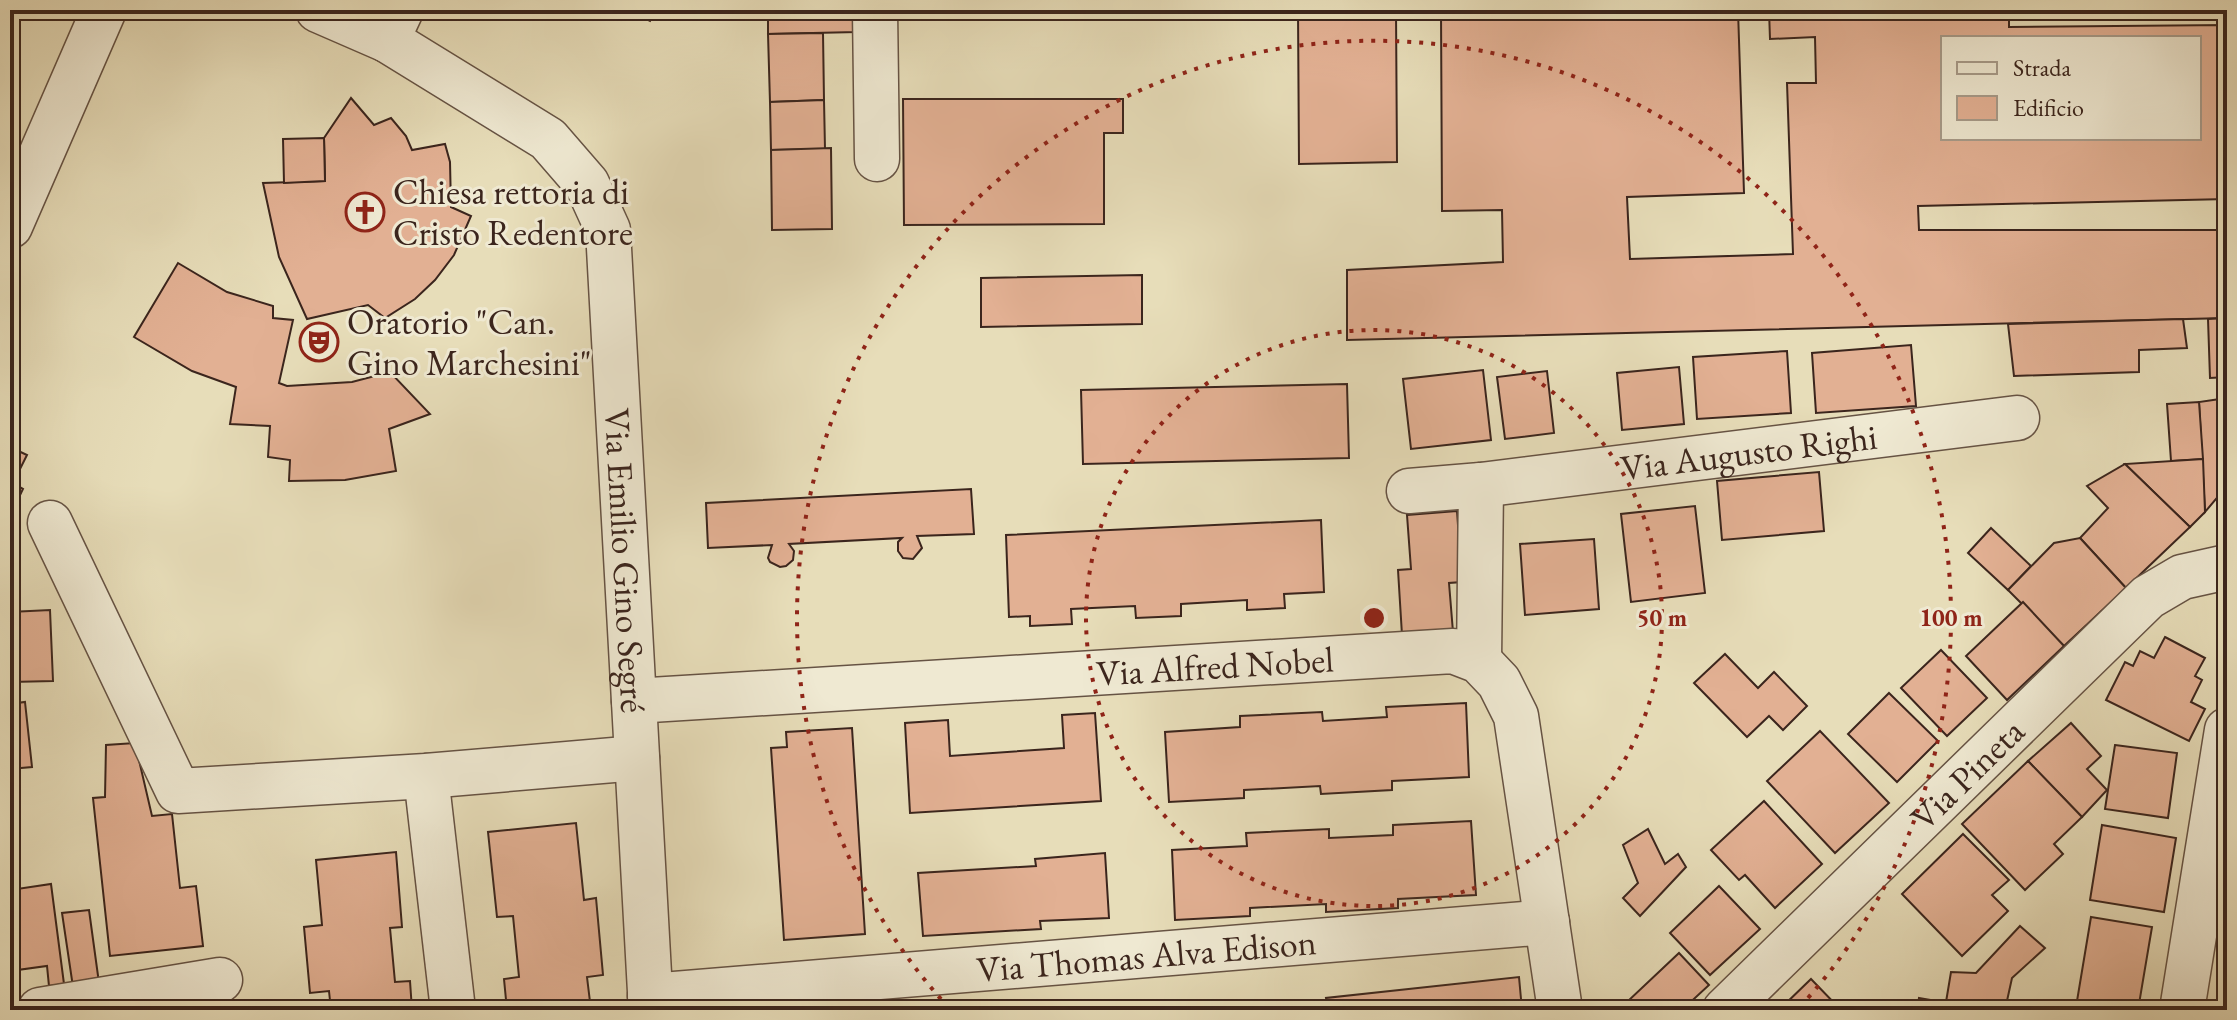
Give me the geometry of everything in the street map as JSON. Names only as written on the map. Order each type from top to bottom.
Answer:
[{"type":"street","points":[[10,226],[104,10]]},
{"type":"street","name":"Via Emilio Gino Segré","points":[[318,10],[394,25],[548,139],[587,184],[608,230],[651,1003]]},
{"type":"street","points":[[875,10],[877,159]]},
{"type":"street","name":"Via Augusto Righi","points":[[1409,491],[1481,485],[2017,418]]},
{"type":"street","points":[[1481,485],[1479,661],[1499,682],[1516,716],[1560,1010]]},
{"type":"street","name":"Via Emilio Gino Segré","points":[[50,523],[178,791],[426,776],[637,758]]},
{"type":"street","name":"Via Pineta","points":[[1725,1010],[2148,597],[2182,577],[2227,567]]},
{"type":"street","name":"Via Alfred Nobel","points":[[634,701],[1453,651],[1479,661]]},
{"type":"street","points":[[2182,1010],[2227,730]]},
{"type":"street","points":[[426,776],[453,1010]]},
{"type":"street","name":"Via Thomas Alva Edison","points":[[651,1003],[1547,922]]},
{"type":"street","points":[[40,1010],[220,980]]},
{"type":"building","points":[[628,10],[655,10],[650,21]]},
{"type":"building","points":[[768,10],[857,10],[857,32],[768,34]]},
{"type":"building","points":[[1298,10],[1396,10],[1397,162],[1299,164]]},
{"type":"building","points":[[1441,10],[1738,10],[1744,193],[1627,197],[1630,259],[1793,254],[1787,83],[1816,83],[1815,37],[1770,39],[1769,10],[2009,10],[2009,27],[2227,25],[2227,199],[1918,206],[1919,230],[2227,230],[2227,318],[1347,340],[1347,270],[1503,262],[1502,210],[1442,211]]},
{"type":"building","points":[[823,33],[824,100],[770,102],[768,34]]},
{"type":"building","name":"Chiesa rettoria di Cristo Redentore","points":[[351,98],[374,125],[391,118],[406,136],[412,150],[445,144],[450,162],[451,207],[471,216],[454,255],[435,280],[415,299],[385,318],[368,305],[307,319],[279,257],[263,183],[325,181],[324,138]]},
{"type":"building","points":[[903,99],[1123,99],[1123,133],[1104,133],[1104,224],[904,225]]},
{"type":"building","points":[[824,100],[825,149],[771,150],[770,102]]},
{"type":"building","points":[[324,138],[325,181],[284,183],[283,139]]},
{"type":"building","points":[[831,148],[832,229],[772,230],[771,150]]},
{"type":"building","points":[[178,263],[227,292],[273,306],[273,318],[293,320],[279,383],[287,386],[352,382],[390,372],[430,414],[389,429],[396,471],[345,480],[289,481],[290,460],[268,457],[270,426],[230,424],[236,387],[192,371],[134,337]]},
{"type":"building","points":[[1142,275],[1142,324],[981,327],[981,278]]},
{"type":"building","points":[[2227,318],[2227,377],[2210,378],[2208,319]]},
{"type":"building","points":[[2183,319],[2187,348],[2139,350],[2139,372],[2014,376],[2008,324]]},
{"type":"building","points":[[1911,345],[1916,406],[1816,413],[1812,353]]},
{"type":"building","points":[[1787,351],[1791,413],[1697,419],[1693,357]]},
{"type":"building","points":[[1679,367],[1684,424],[1622,430],[1617,373]]},
{"type":"building","points":[[1483,370],[1491,440],[1411,449],[1403,379]]},
{"type":"building","points":[[1547,371],[1554,433],[1505,439],[1497,377]]},
{"type":"building","points":[[1347,384],[1349,458],[1083,464],[1081,390]]},
{"type":"building","points":[[2227,398],[2227,486],[2205,512],[2199,402]]},
{"type":"building","points":[[2199,402],[2203,459],[2171,461],[2167,404]]},
{"type":"building","points":[[10,447],[27,455],[13,483],[23,489],[10,516]]},
{"type":"building","points":[[2203,459],[2205,512],[2190,527],[2125,464]]},
{"type":"building","points":[[2125,464],[2190,527],[2126,588],[2080,538],[2108,508],[2087,486]]},
{"type":"building","points":[[1819,472],[1824,531],[1722,540],[1717,481]]},
{"type":"building","points":[[971,489],[974,534],[917,536],[922,548],[913,559],[903,558],[898,551],[898,542],[902,538],[789,544],[794,551],[793,560],[780,567],[768,558],[772,545],[708,548],[706,503]]},
{"type":"building","points":[[1695,506],[1705,593],[1631,602],[1621,514]]},
{"type":"building","points":[[1457,511],[1462,582],[1449,583],[1453,632],[1402,635],[1398,570],[1411,569],[1407,515]]},
{"type":"building","points":[[1321,520],[1324,592],[1284,594],[1285,608],[1247,610],[1247,600],[1181,604],[1181,616],[1136,618],[1135,606],[1071,609],[1072,624],[1030,626],[1030,616],[1009,617],[1006,535]]},
{"type":"building","points":[[1991,528],[2031,566],[2008,590],[1968,553]]},
{"type":"building","points":[[2080,538],[2126,588],[2064,646],[2008,590],[2054,543]]},
{"type":"building","points":[[1594,539],[1599,609],[1525,615],[1520,544]]},
{"type":"building","points":[[2023,602],[2064,646],[2007,700],[1966,656]]},
{"type":"building","points":[[50,610],[53,681],[11,682],[10,612]]},
{"type":"building","points":[[2165,637],[2205,658],[2195,676],[2202,680],[2191,702],[2205,709],[2189,741],[2106,700],[2125,662],[2133,666],[2140,651],[2154,658]]},
{"type":"building","points":[[1941,650],[1987,698],[1947,736],[1901,688]]},
{"type":"building","points":[[1725,654],[1758,688],[1774,672],[1807,706],[1783,730],[1769,716],[1747,737],[1694,683]]},
{"type":"building","points":[[1889,693],[1938,741],[1897,782],[1848,734]]},
{"type":"building","points":[[25,702],[32,767],[10,769],[10,704]]},
{"type":"building","points":[[1466,703],[1469,777],[1392,781],[1392,790],[1321,794],[1320,786],[1244,790],[1244,798],[1169,802],[1165,732],[1240,727],[1240,716],[1322,712],[1323,721],[1387,717],[1386,707]]},
{"type":"building","points":[[1095,713],[1101,801],[910,813],[905,723],[948,720],[950,756],[1064,748],[1062,715]]},
{"type":"building","points":[[2071,723],[2101,756],[2087,769],[2107,790],[2082,817],[2028,761]]},
{"type":"building","points":[[852,728],[865,934],[784,940],[771,748],[787,747],[786,732]]},
{"type":"building","points":[[1820,731],[1889,803],[1835,853],[1767,781]]},
{"type":"building","points":[[135,743],[152,816],[172,814],[180,888],[196,886],[203,946],[110,956],[93,798],[105,797],[106,745]]},
{"type":"building","points":[[2115,745],[2177,753],[2168,818],[2105,809]]},
{"type":"building","points":[[2028,761],[2082,817],[2054,844],[2063,854],[2025,890],[1962,824]]},
{"type":"building","points":[[1764,801],[1822,864],[1775,908],[1745,875],[1739,880],[1711,850]]},
{"type":"building","points":[[1471,821],[1476,895],[1398,899],[1398,908],[1326,912],[1326,904],[1250,908],[1250,916],[1175,920],[1172,850],[1247,846],[1246,833],[1329,829],[1329,838],[1393,835],[1393,825]]},
{"type":"building","points":[[576,823],[584,900],[596,898],[603,975],[587,977],[591,1010],[507,1010],[504,979],[519,977],[513,916],[497,917],[488,832]]},
{"type":"building","points":[[2102,825],[2176,838],[2164,912],[2090,900]]},
{"type":"building","points":[[1648,829],[1665,864],[1678,854],[1686,867],[1640,916],[1623,898],[1638,883],[1623,845]]},
{"type":"building","points":[[1963,834],[2009,880],[1992,895],[2008,911],[1962,956],[1902,894]]},
{"type":"building","points":[[396,852],[402,927],[390,928],[395,982],[410,981],[412,1010],[331,1010],[329,991],[310,993],[304,927],[322,925],[316,860]]},
{"type":"building","points":[[1105,853],[1109,918],[1040,921],[1041,929],[923,936],[918,873],[1036,866],[1035,859]]},
{"type":"building","points":[[51,884],[64,984],[49,986],[47,966],[10,971],[10,890]]},
{"type":"building","points":[[1719,886],[1760,929],[1710,975],[1670,933]]},
{"type":"building","points":[[89,910],[99,983],[73,987],[62,913]]},
{"type":"building","points":[[2091,917],[2152,927],[2138,1010],[2076,1007]]},
{"type":"building","points":[[2020,926],[2045,948],[2012,978],[2005,1010],[1966,1010],[1966,1006],[1946,1002],[1951,972],[1976,973]]},
{"type":"building","points":[[1679,953],[1709,985],[1682,1010],[1636,1010],[1628,1001]]},
{"type":"building","points":[[1519,977],[1522,1010],[1328,1010],[1326,998]]},
{"type":"building","points":[[1811,979],[1841,1010],[1779,1010]]},
{"type":"building","points":[[1919,998],[1966,1006],[1966,1010],[1917,1010]]},
{"type":"building","points":[[1241,1001],[1242,1010],[1165,1010],[1164,1006]]},
{"type":"place","name":"Chiesa rettoria di Cristo Redentore","points":[[365,212]]},
{"type":"place","name":"Oratorio \"Can. Gino Marchesini\"","points":[[319,342]]}]
